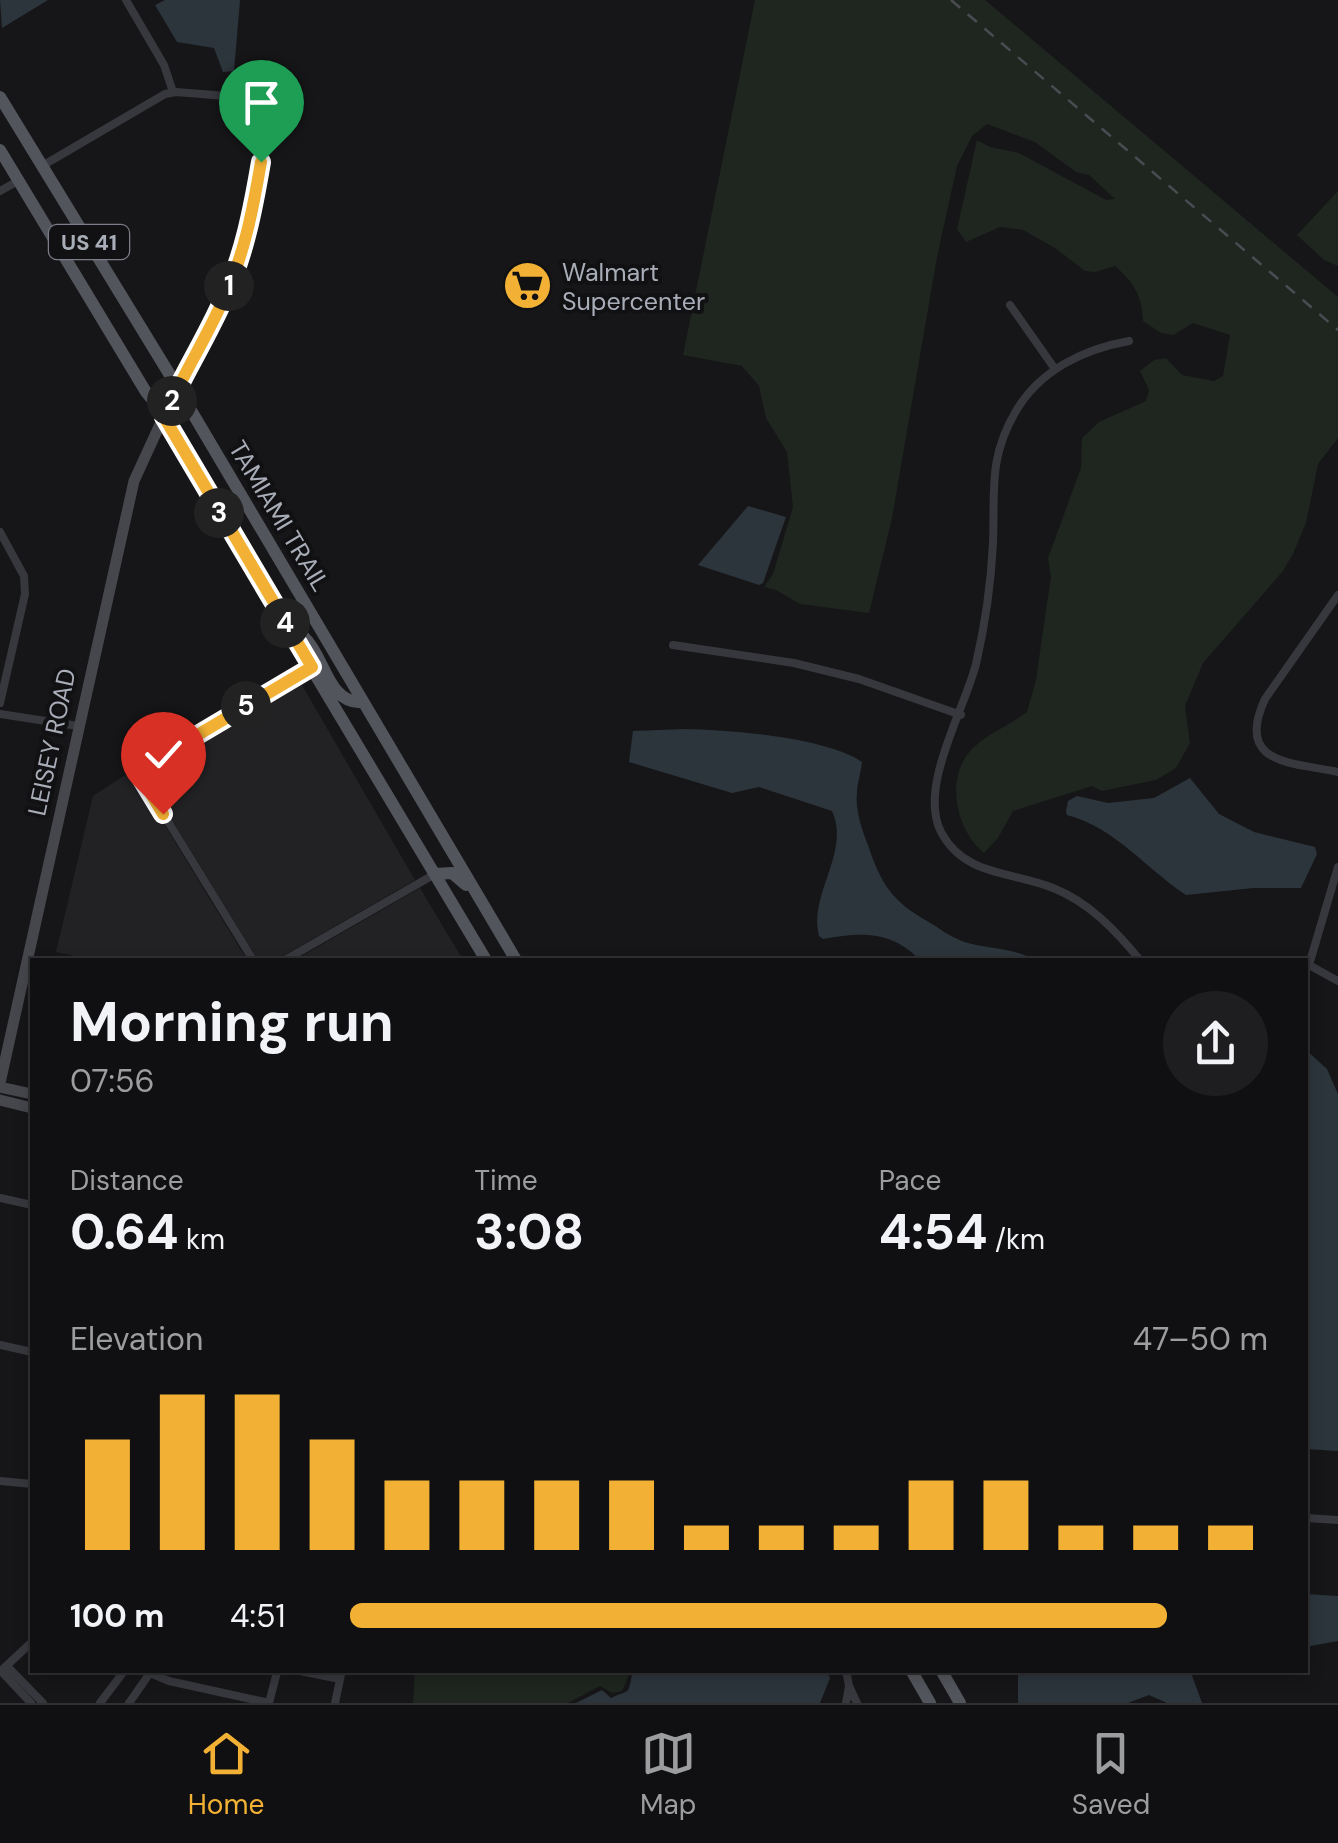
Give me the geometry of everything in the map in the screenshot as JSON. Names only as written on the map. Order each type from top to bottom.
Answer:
[{"type":"main road","name":"TAMIAMI TRAIL","points":[[0,97],[178,387],[515,958]]},
{"type":"main road","name":"TAMIAMI TRAIL","points":[[0,150],[164,417],[485,958]]},
{"type":"main road","points":[[288,629],[305,638],[338,692],[348,700],[363,702]]},
{"type":"main road","points":[[435,874],[452,873],[476,893]]},
{"type":"main road","points":[[913,1673],[930,1703]]},
{"type":"main road","points":[[942,1673],[960,1703]]},
{"type":"street","points":[[126,0],[164,65],[172,92]]},
{"type":"street","name":"LEISEY ROAD","points":[[0,1085],[134,481],[225,296],[240,255],[261,162],[264,74]]},
{"type":"street","points":[[42,166],[152,99],[172,92],[264,99]]},
{"type":"street","points":[[0,192],[18,181]]},
{"type":"street","points":[[1010,304],[1055,369]]},
{"type":"street","points":[[1129,340],[1084,352],[1055,369],[1019,406],[1000,442],[994,465],[987,608],[976,664],[934,788],[936,819],[950,844],[974,865],[995,874],[1034,881],[1070,896],[1109,925],[1138,958]]},
{"type":"street","points":[[0,532],[24,576],[26,594],[0,703]]},
{"type":"street","points":[[1338,595],[1257,718],[1258,737],[1276,761],[1338,772]]},
{"type":"street","points":[[673,645],[810,667],[961,714]]},
{"type":"street","points":[[252,958],[137,771],[312,667]]},
{"type":"street","points":[[0,714],[78,726]]},
{"type":"street","points":[[1308,961],[1338,867]]},
{"type":"street","points":[[288,958],[435,874]]},
{"type":"street","points":[[1308,965],[1338,981]]},
{"type":"street","points":[[0,1085],[30,1093]]},
{"type":"street","points":[[0,1100],[30,1108]]},
{"type":"street","points":[[0,1198],[30,1205]]},
{"type":"street","points":[[0,1345],[30,1352]]},
{"type":"street","points":[[0,1481],[30,1484]]},
{"type":"street","points":[[1308,1518],[1338,1520]]},
{"type":"street","points":[[2,1669],[30,1644]]},
{"type":"street","points":[[2,1669],[30,1703]]},
{"type":"street","points":[[2,1669],[43,1703]]},
{"type":"street","points":[[100,1703],[123,1673]]},
{"type":"street","points":[[130,1703],[150,1673]]},
{"type":"street","points":[[154,1673],[183,1684],[269,1703],[277,1673]]},
{"type":"street","points":[[183,1684],[185,1673]]},
{"type":"street","points":[[847,1673],[856,1703]]},
{"type":"street","points":[[335,1703],[341,1675]]},
{"type":"street","points":[[846,1703],[849,1686]]},
{"type":"shaded area","points":[[0,0],[48,0],[2,28]]},
{"type":"shaded area","points":[[165,0],[240,0],[234,71],[223,72],[214,48],[177,42],[155,5]]},
{"type":"shaded area","points":[[755,0],[985,0],[1338,297],[1338,438],[1318,464],[1306,523],[1283,571],[1203,663],[1185,706],[1190,743],[1176,768],[1156,780],[1102,791],[1092,786],[1013,811],[984,853],[960,816],[956,787],[959,772],[974,747],[1027,712],[1036,680],[1051,577],[1048,558],[1081,468],[1082,438],[1099,422],[1146,401],[1149,390],[1140,371],[1154,360],[1166,358],[1182,375],[1214,381],[1223,376],[1230,335],[1193,323],[1173,335],[1161,333],[1143,321],[1136,290],[1115,266],[1085,271],[1023,230],[1000,227],[966,242],[957,229],[977,140],[1019,153],[1106,200],[1115,199],[1089,175],[1076,172],[1035,142],[987,124],[972,136],[957,166],[937,257],[892,518],[869,613],[800,604],[764,587],[773,574],[793,507],[787,452],[766,418],[759,386],[742,366],[683,355]]},
{"type":"shaded area","points":[[1338,191],[1338,266],[1324,260],[1297,235]]},
{"type":"shaded area","points":[[748,506],[786,517],[759,585],[698,565]]},
{"type":"shaded area","points":[[299,680],[415,880],[279,958],[257,958],[143,773]]},
{"type":"shaded area","points":[[633,731],[751,733],[825,746],[862,762],[857,799],[859,820],[889,890],[915,914],[956,939],[1030,958],[918,958],[887,938],[850,935],[823,939],[817,921],[836,842],[832,811],[759,787],[732,793],[629,762]]},
{"type":"shaded area","points":[[133,770],[246,958],[84,958],[56,952],[93,796]]},
{"type":"shaded area","points":[[1190,778],[1219,814],[1254,832],[1315,847],[1317,854],[1301,888],[1186,895],[1116,839],[1067,815],[1068,801],[1077,796],[1108,803],[1154,798]]},
{"type":"shaded area","points":[[420,888],[462,958],[298,958]]},
{"type":"shaded area","points":[[1308,1052],[1327,1069],[1338,1094],[1338,1451],[1308,1449]]},
{"type":"shaded area","points":[[1308,1594],[1338,1596],[1338,1641],[1308,1646]]},
{"type":"shaded area","points":[[415,1673],[630,1673],[622,1691],[612,1693],[600,1686],[568,1703],[413,1703]]},
{"type":"shaded area","points":[[828,1673],[830,1678],[820,1703],[576,1703],[602,1690],[611,1698],[625,1692],[632,1674]]},
{"type":"shaded area","points":[[1018,1673],[1191,1673],[1202,1703],[1167,1703],[1149,1695],[1128,1703],[1018,1703]]},
{"type":"railway","points":[[951,0],[1338,330]]},
{"type":"place","name":"Walmart Supercenter","points":[[527,286]]},
{"type":"route","points":[[163,814],[137,771],[312,667],[164,417],[225,296],[252,212],[261,162]]}]
